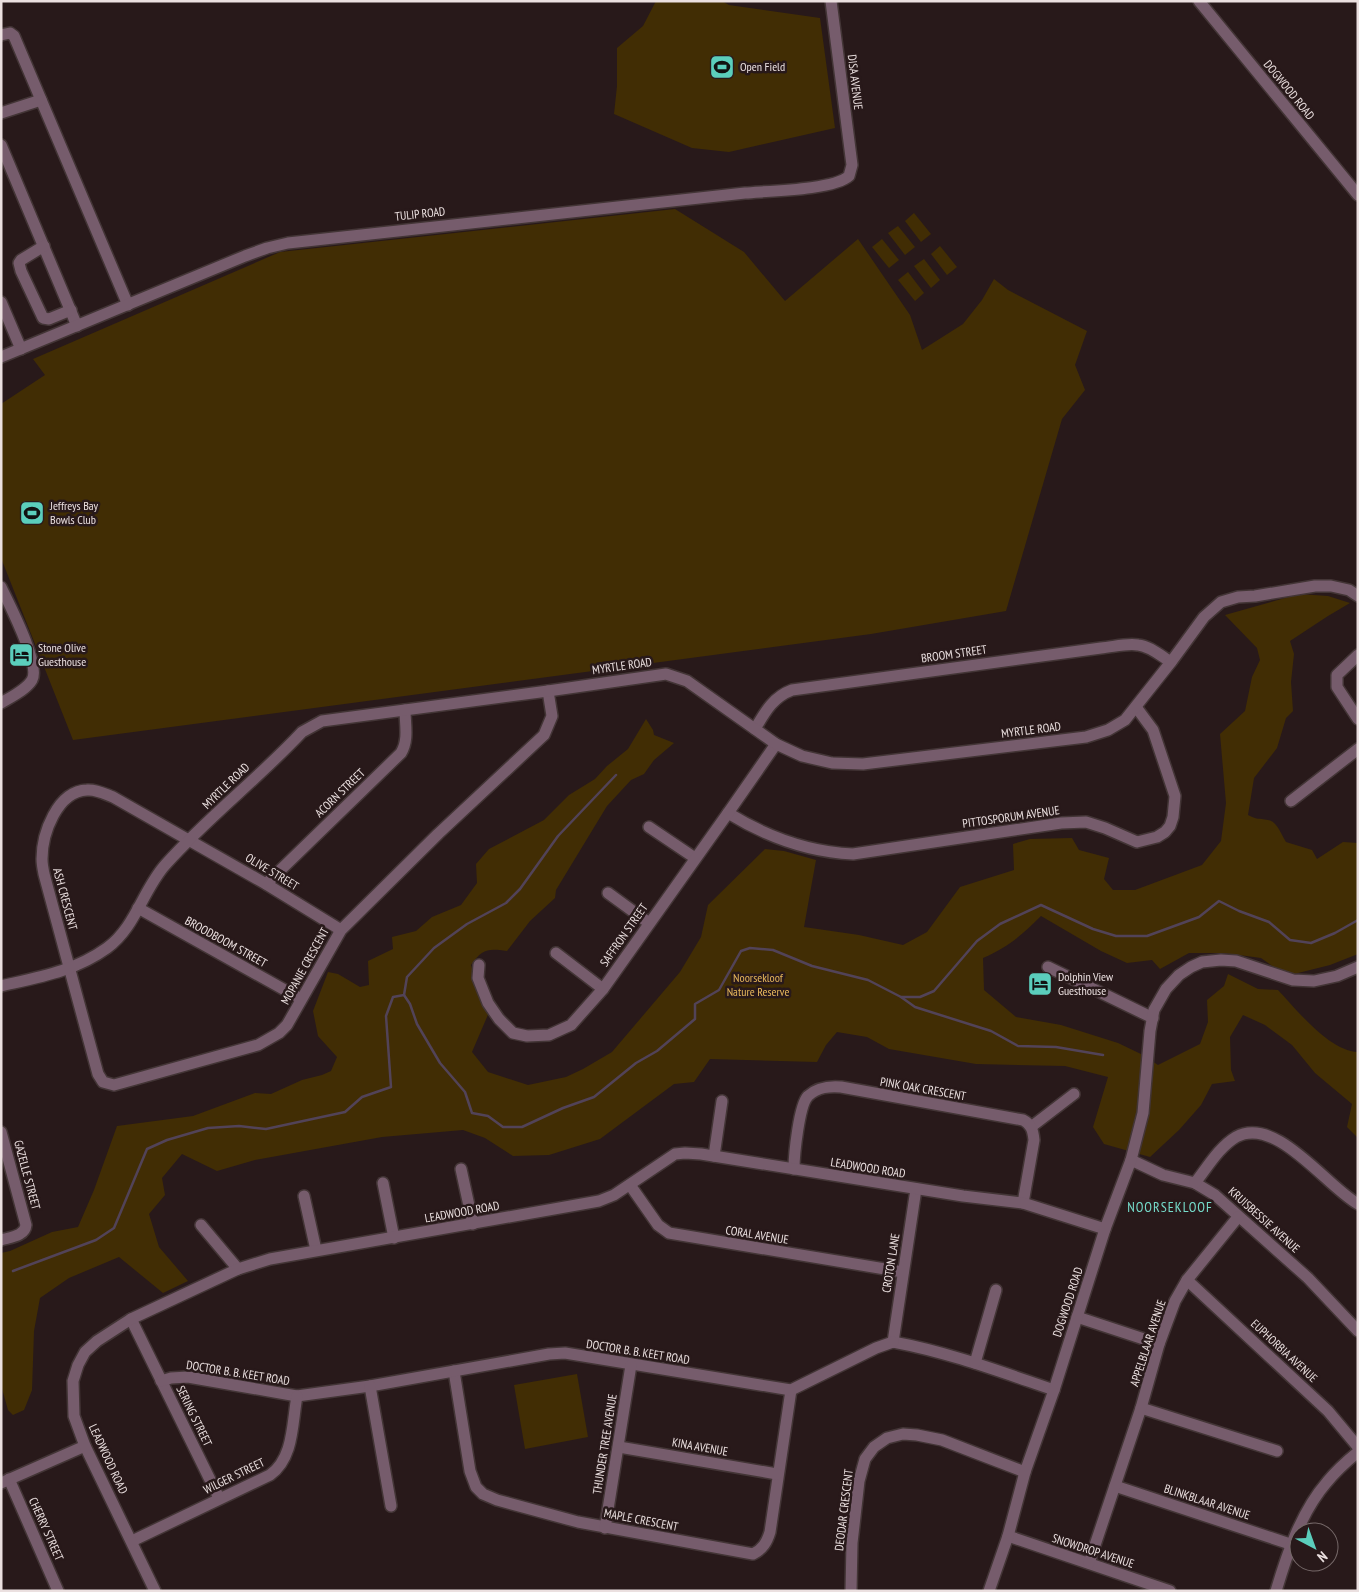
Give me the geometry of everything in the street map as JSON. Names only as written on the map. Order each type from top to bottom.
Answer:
[{"type":"street","name":"DISA AVENUE","points":[[831,1],[852,166]]},
{"type":"street","name":"DOGWOOD ROAD","points":[[1199,1],[1358,195]]},
{"type":"street","points":[[1,35],[10,33],[14,36],[128,305]]},
{"type":"street","points":[[1,113],[41,100]]},
{"type":"street","points":[[1,146],[77,326]]},
{"type":"street","name":"TULIP ROAD","points":[[1,357],[245,256],[288,243],[819,186],[846,179],[852,171],[852,166]]},
{"type":"street","points":[[44,246],[21,260],[20,268],[44,318],[49,319],[70,310]]},
{"type":"street","points":[[1,302],[21,349]]},
{"type":"street","name":"MYRTLE ROAD","points":[[1,986],[70,969],[94,957],[116,941],[122,936],[164,865],[302,732],[322,721],[666,674],[687,680],[776,744],[802,756],[832,763],[862,764],[1086,737],[1117,726],[1125,720],[1204,617],[1221,602],[1238,597],[1314,586],[1331,586],[1349,590],[1358,596]]},
{"type":"street","points":[[1,587],[31,654],[34,671],[32,680],[23,689],[1,703]]},
{"type":"street","name":"BROOM STREET","points":[[755,729],[768,707],[777,698],[792,690],[1132,645],[1147,648],[1171,662]]},
{"type":"street","points":[[1358,655],[1337,675],[1337,687],[1358,719]]},
{"type":"street","name":"MOPANIE CRESCENT","points":[[70,969],[98,1074],[103,1082],[110,1085],[258,1045],[279,1033],[287,1025],[341,930],[438,834],[540,740],[552,716],[548,691]]},
{"type":"street","name":"PITTOSPORUM AVENUE","points":[[728,813],[775,839],[829,853],[853,854],[1061,822],[1086,822],[1137,842],[1157,837],[1170,826],[1175,796],[1153,730],[1136,707]]},
{"type":"street","name":"ACORN STREET","points":[[266,884],[401,753],[405,747],[406,739],[405,710]]},
{"type":"street","name":"SAFFRON STREET","points":[[479,965],[478,978],[488,1003],[499,1019],[513,1033],[527,1036],[549,1035],[571,1026],[603,989],[776,744]]},
{"type":"street","points":[[1291,801],[1358,749]]},
{"type":"street","name":"ASH CRESCENT","points":[[70,969],[44,874],[42,859],[48,824],[56,810],[66,799],[86,790],[100,792],[113,797],[189,840]]},
{"type":"street","points":[[649,826],[695,858]]},
{"type":"street","name":"OLIVE STREET","points":[[189,840],[341,930]]},
{"type":"street","points":[[608,893],[648,923]]},
{"type":"street","name":"BROODBOOM STREET","points":[[138,908],[301,999]]},
{"type":"street","points":[[556,954],[603,989]]},
{"type":"street","name":"DOGWOOD ROAD","points":[[989,1591],[1105,1229],[1130,1160],[1143,1113],[1152,1018],[1154,1010],[1166,989],[1180,975],[1202,962],[1236,961],[1293,980],[1314,981],[1337,976],[1358,968]]},
{"type":"street","points":[[1048,967],[1152,1018]]},
{"type":"street","name":"PINK OAK CRESCENT","points":[[794,1169],[796,1141],[804,1102],[814,1092],[828,1086],[1023,1120],[1028,1122],[1031,1127]]},
{"type":"street","points":[[1023,1203],[1034,1140],[1031,1127],[1074,1094]]},
{"type":"street","points":[[714,1156],[722,1101]]},
{"type":"street","name":"GAZELLE STREET","points":[[1,1132],[26,1225],[26,1230],[23,1233],[1,1240]]},
{"type":"street","points":[[1194,1183],[1231,1141],[1244,1134],[1255,1133],[1272,1137],[1292,1147],[1341,1192],[1358,1204]]},
{"type":"street","name":"LEADWOOD ROAD","points":[[155,1591],[84,1446],[74,1416],[72,1399],[73,1381],[85,1352],[98,1340],[131,1319],[238,1270],[270,1259],[316,1250],[599,1201],[630,1186],[675,1154],[685,1152],[916,1189],[1023,1203],[1105,1229]]},
{"type":"street","name":"KRUISBESSIE AVENUE","points":[[1130,1160],[1163,1175],[1194,1183],[1215,1195],[1308,1278],[1358,1332]]},
{"type":"street","points":[[461,1169],[473,1224]]},
{"type":"street","points":[[383,1182],[394,1238]]},
{"type":"street","name":"CORAL AVENUE","points":[[630,1186],[658,1225],[669,1234],[902,1272]]},
{"type":"street","name":"CROTON LANE","points":[[893,1342],[902,1272],[916,1189]]},
{"type":"street","points":[[304,1196],[316,1250]]},
{"type":"street","name":"APPELBLAAR AVENUE","points":[[1089,1563],[1142,1408],[1159,1344],[1175,1301],[1187,1280],[1238,1216]]},
{"type":"street","points":[[201,1225],[238,1270]]},
{"type":"street","name":"EUPHORBIA AVENUE","points":[[1187,1280],[1328,1411],[1358,1446]]},
{"type":"street","points":[[975,1363],[996,1290]]},
{"type":"street","points":[[1077,1317],[1159,1344]]},
{"type":"street","name":"SERING STREET","points":[[131,1319],[219,1498]]},
{"type":"street","points":[[791,1390],[876,1348],[893,1342],[918,1346],[1054,1390]]},
{"type":"street","name":"DOCTOR B. B. KEET ROAD","points":[[161,1380],[188,1377],[297,1396],[370,1386],[549,1354],[565,1353],[791,1390]]},
{"type":"street","name":"THUNDER TREE AVENUE","points":[[605,1528],[632,1365]]},
{"type":"street","name":"MAPLE CRESCENT","points":[[454,1371],[470,1471],[479,1491],[497,1500],[605,1528],[753,1554],[764,1546],[770,1532],[777,1474],[791,1390]]},
{"type":"street","points":[[370,1386],[391,1506]]},
{"type":"street","name":"WILGER STREET","points":[[132,1541],[279,1469],[288,1452],[297,1396]]},
{"type":"street","points":[[1142,1408],[1277,1452]]},
{"type":"street","name":"DEODAR CRESCENT","points":[[851,1591],[852,1543],[859,1481],[865,1459],[874,1447],[887,1438],[902,1434],[942,1440],[1026,1472]]},
{"type":"street","points":[[5,1481],[84,1446]]},
{"type":"street","name":"KINA AVENUE","points":[[619,1447],[777,1474]]},
{"type":"street","points":[[1302,1522],[1317,1494],[1358,1452]]},
{"type":"street","name":"CHERRY STREET","points":[[5,1481],[58,1591]]},
{"type":"street","name":"BLINKBLAAR AVENUE","points":[[1115,1486],[1289,1544]]},
{"type":"street","name":"SNOWDROP AVENUE","points":[[1008,1536],[1170,1591]]},
{"type":"street","points":[[1276,1591],[1289,1547]]},
{"type":"green space","name":"Open Field","points":[[656,1],[722,1],[729,5],[820,18],[835,128],[729,152],[692,148],[614,114],[617,86],[617,48],[643,26]]},
{"type":"green space","points":[[675,209],[744,252],[785,301],[858,239],[910,315],[922,350],[963,324],[982,300],[994,279],[1008,290],[1087,331],[1075,365],[1085,390],[1062,419],[1006,611],[871,634],[73,740],[1,558],[1,404],[45,375],[33,359],[280,252]]},
{"type":"green space","points":[[914,213],[931,234],[921,242],[905,221]]},
{"type":"green space","points":[[898,226],[915,247],[905,255],[888,233]]},
{"type":"green space","points":[[882,239],[899,260],[889,268],[872,247]]},
{"type":"green space","points":[[940,246],[957,267],[947,275],[931,254]]},
{"type":"green space","points":[[924,259],[940,280],[931,288],[914,266]]},
{"type":"green space","points":[[908,272],[924,293],[915,301],[898,280]]},
{"type":"green space","name":"Noorsekloof Nature Reserve","points":[[1299,594],[1328,596],[1350,603],[1290,641],[1294,654],[1291,682],[1293,711],[1286,718],[1277,748],[1254,778],[1248,815],[1271,821],[1276,825],[1286,842],[1312,850],[1317,859],[1343,842],[1358,843],[1358,954],[1330,965],[1294,974],[1275,968],[1261,958],[1224,953],[1189,953],[1160,969],[1152,960],[1127,963],[1101,951],[1041,916],[1014,940],[1000,950],[983,958],[984,990],[1016,1017],[1061,1025],[1118,1043],[1143,1055],[1158,1065],[1200,1044],[1208,1022],[1207,1000],[1224,986],[1228,974],[1258,989],[1278,990],[1325,1037],[1347,1050],[1358,1052],[1358,1138],[1347,1127],[1352,1104],[1315,1073],[1292,1045],[1265,1025],[1243,1015],[1230,1037],[1231,1070],[1235,1081],[1212,1084],[1201,1105],[1179,1130],[1150,1157],[1104,1144],[1093,1127],[1108,1077],[1065,1066],[976,1064],[889,1049],[867,1037],[837,1032],[826,1045],[817,1062],[710,1059],[694,1082],[674,1084],[600,1139],[549,1155],[513,1156],[485,1138],[463,1130],[382,1137],[255,1160],[217,1171],[182,1154],[162,1178],[165,1195],[149,1214],[159,1247],[188,1281],[163,1293],[119,1257],[69,1278],[40,1298],[34,1331],[32,1390],[24,1410],[13,1415],[8,1410],[1,1385],[1,1253],[10,1251],[52,1232],[78,1227],[94,1190],[117,1126],[193,1116],[255,1093],[271,1094],[302,1080],[331,1071],[337,1057],[318,1036],[313,1011],[328,972],[338,974],[360,987],[369,985],[368,961],[393,949],[392,937],[416,931],[432,917],[461,905],[477,883],[476,864],[489,849],[544,820],[569,795],[595,779],[607,766],[628,749],[646,719],[654,735],[674,743],[654,760],[644,774],[631,780],[607,806],[556,890],[555,898],[530,921],[507,951],[486,951],[471,965],[475,980],[490,1010],[472,1052],[488,1072],[528,1085],[566,1077],[612,1052],[680,972],[701,937],[708,905],[765,849],[784,851],[816,860],[804,927],[859,935],[903,945],[927,932],[960,887],[1014,870],[1013,844],[1030,839],[1072,838],[1079,850],[1109,858],[1104,879],[1113,890],[1135,890],[1202,865],[1221,841],[1226,803],[1220,734],[1245,711],[1252,677],[1260,660],[1257,648],[1225,615]]},
{"type":"green space","points":[[577,1374],[588,1437],[525,1449],[514,1385]]},
{"type":"waterway","points":[[404,995],[407,977],[434,948],[467,924],[506,903],[520,889],[558,836],[616,775]]},
{"type":"waterway","points":[[13,1271],[96,1240],[114,1228],[147,1149],[167,1140],[208,1128],[239,1126],[266,1129],[345,1112],[362,1097],[391,1087],[386,1016],[393,997],[404,995],[410,1004],[417,1024],[440,1063],[465,1092],[472,1113],[488,1116],[503,1127],[522,1127],[563,1108],[594,1097],[636,1063],[657,1051],[695,1019],[695,1004],[719,990],[741,951],[750,948],[773,950],[812,966],[868,980],[901,997],[920,997],[934,991],[977,941],[1000,924],[1041,905],[1093,929],[1116,936],[1147,936],[1199,917],[1219,901],[1269,922],[1290,940],[1311,943],[1335,933],[1358,920]]},
{"type":"waterway","points":[[901,997],[915,1007],[991,1031],[1018,1046],[1056,1047],[1103,1055]]},
{"type":"place","name":"Open Field","points":[[722,67]]},
{"type":"place","name":"Jeffreys Bay Bowls Club","points":[[32,513]]},
{"type":"place","name":"Stone Olive Guesthouse","points":[[21,655]]},
{"type":"place","name":"Dolphin View Guesthouse","points":[[1040,984]]},
{"type":"district","name":"NOORSEKLOOF","points":[[1170,1207]]}]
